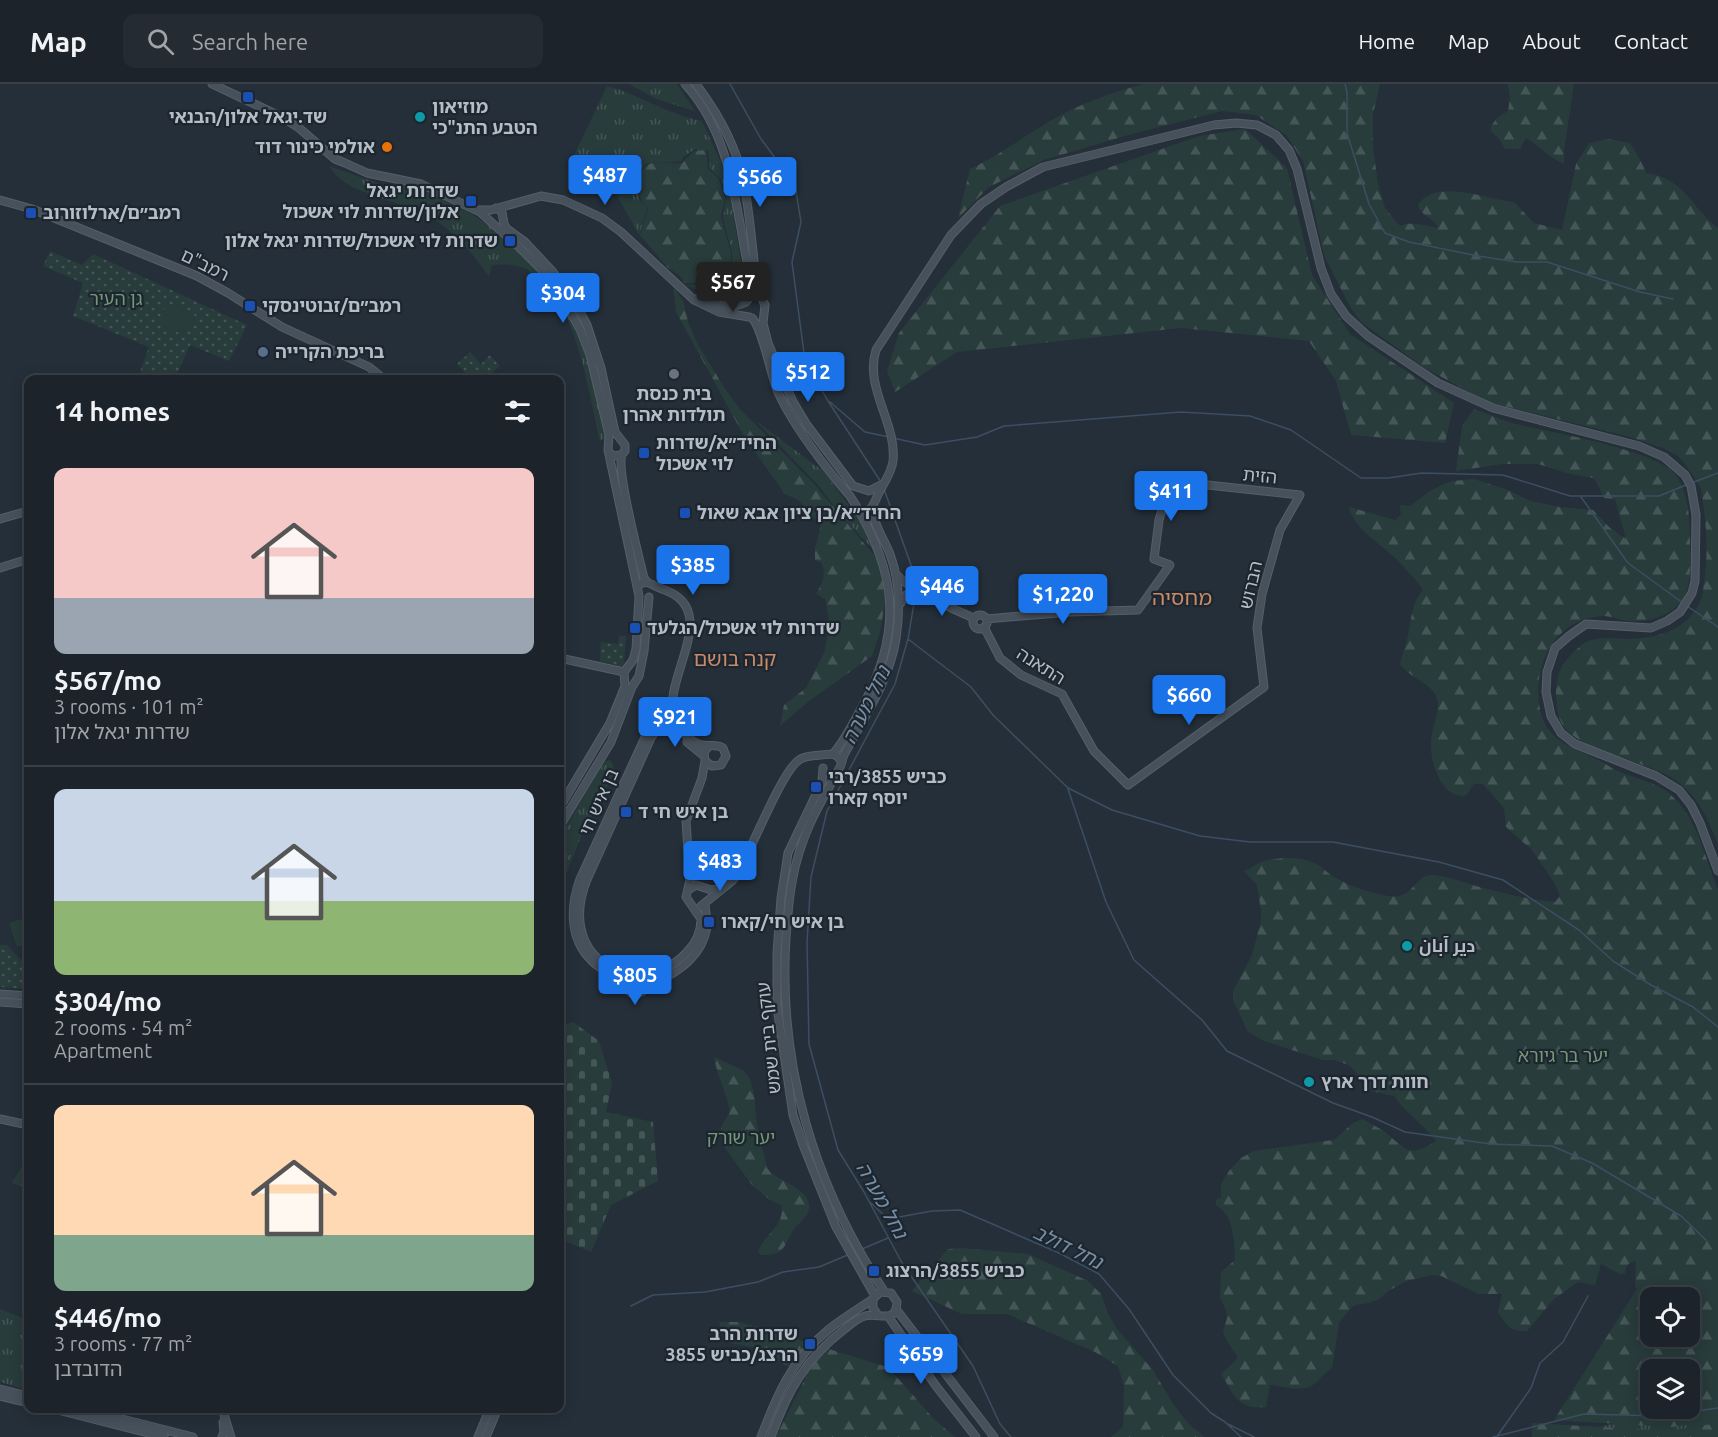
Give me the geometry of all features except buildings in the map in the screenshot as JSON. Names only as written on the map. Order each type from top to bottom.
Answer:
[{"type":"main road","points":[[212,84],[282,117],[299,128],[327,153],[345,164],[367,173],[421,184],[471,208],[490,221],[552,280],[580,329],[590,355],[609,435],[610,453],[639,596],[637,642],[634,657],[626,671],[622,694],[610,723],[564,800]]},
{"type":"main road","points":[[685,84],[716,132],[733,182],[750,281],[745,310],[758,326],[771,373],[784,404],[800,430],[859,510],[871,532],[886,570],[890,596],[889,627],[880,666],[870,692],[843,740],[831,754],[824,758],[823,766]]},
{"type":"main road","points":[[696,84],[708,100],[723,128],[736,156],[743,180],[758,291],[765,308],[763,314],[765,330],[772,353],[792,400],[807,425],[853,486],[873,495],[874,518],[895,572],[898,609],[896,641],[875,701],[837,771],[828,772],[816,759],[806,757]]},
{"type":"main road","points":[[859,510],[865,512],[874,504],[892,464],[893,451],[873,371],[876,350],[951,235],[981,204],[1043,167],[1214,125],[1236,123],[1257,125],[1276,135],[1289,150],[1297,169],[1320,268],[1331,294],[1346,316],[1368,336],[1438,383],[1493,408],[1639,446],[1664,457],[1685,474],[1691,486],[1696,515],[1695,581],[1692,593],[1680,612],[1651,628],[1586,624],[1556,648],[1547,672],[1546,692],[1551,716],[1561,733],[1575,744],[1656,776],[1679,790],[1691,805],[1700,823],[1718,871]]},
{"type":"main road","points":[[471,208],[493,209],[547,195],[563,200],[602,218],[621,232],[694,300],[711,309],[758,318],[763,314]]},
{"type":"main road","name":"רמב\"ם","points":[[0,200],[32,209],[197,276],[282,327],[369,367],[379,375]]},
{"type":"main road","points":[[490,221],[499,223],[513,203]]},
{"type":"main road","points":[[493,209],[503,216],[507,229],[525,242],[554,272],[583,317],[595,346],[615,432],[625,445],[620,463],[625,490],[644,578],[653,590],[650,596],[644,651],[636,679],[611,742],[564,819]]},
{"type":"main road","points":[[490,221],[488,214],[493,209]]},
{"type":"main road","points":[[674,281],[697,297],[711,303],[728,306],[756,298],[762,300]]},
{"type":"main road","points":[[609,444],[614,439],[620,439]]},
{"type":"main road","points":[[610,453],[616,456],[622,454]]},
{"type":"main road","points":[[853,501],[855,495],[875,489],[886,481]]},
{"type":"main road","name":"הזית","points":[[985,623],[1070,612],[1138,610],[1170,565],[1154,559],[1159,520],[1171,481],[1300,495]]},
{"type":"main road","name":"הברוש","points":[[1128,784],[1264,687],[1257,627],[1262,594],[1280,530],[1300,495]]},
{"type":"main road","points":[[0,519],[24,512]]},
{"type":"main road","points":[[0,568],[24,560]]},
{"type":"main road","points":[[895,572],[902,580],[922,592],[973,618],[982,616],[985,623],[977,627],[973,624],[973,618]]},
{"type":"main road","points":[[638,586],[642,582],[649,583],[669,591],[683,603],[689,620],[689,638],[674,688],[671,718],[684,738],[712,766]]},
{"type":"main road","points":[[639,596],[644,598],[659,591],[669,591]]},
{"type":"main road","points":[[898,609],[900,601],[906,595],[922,592]]},
{"type":"main road","name":"התאנה","points":[[985,623],[1000,658],[1021,675],[1062,694],[1094,751],[1128,784]]},
{"type":"main road","points":[[564,659],[626,671],[636,667],[639,671]]},
{"type":"main road","points":[[626,671],[631,681],[636,679]]},
{"type":"main road","points":[[671,718],[691,740],[702,745],[720,746],[726,754],[722,764],[712,766],[702,778]]},
{"type":"main road","name":"בן איש חי","points":[[636,974],[611,966],[592,952],[585,941],[580,925],[580,901],[586,882],[651,738],[671,718]]},
{"type":"main road","name":"בן איש חי","points":[[627,989],[593,963],[584,951],[574,927],[574,900],[580,879],[646,735],[656,723],[671,718]]},
{"type":"main road","points":[[690,875],[707,893],[705,903],[707,926],[701,943],[692,958],[678,971],[635,994],[627,989],[626,980],[636,974],[649,975],[680,960],[691,948],[701,928],[701,919],[687,901],[690,875],[686,821],[702,778],[704,758],[709,746]]},
{"type":"main road","points":[[693,906],[699,907],[732,881],[741,868],[790,769],[797,761],[806,757],[831,754],[837,756],[841,762]]},
{"type":"main road","name":"עוקף בית שמש","points":[[823,766],[822,782],[788,853],[781,898],[777,953],[777,1008],[793,1115],[836,1227],[874,1298]]},
{"type":"main road","name":"עוקף בית שמש","points":[[837,771],[811,822],[797,856],[789,898],[785,954],[785,1007],[798,1094],[812,1147],[846,1227],[884,1291]]},
{"type":"main road","points":[[688,890],[693,886],[711,890],[723,888]]},
{"type":"main road","points":[[636,974],[645,981],[643,990]]},
{"type":"main road","points":[[0,994],[24,996]]},
{"type":"main road","points":[[0,1002],[24,1004]]},
{"type":"main road","points":[[0,1119],[24,1124]]},
{"type":"main road","points":[[761,1437],[780,1390],[801,1357],[826,1332],[884,1291],[894,1295],[897,1302],[896,1309],[888,1316],[867,1315],[852,1323],[831,1339],[800,1372],[788,1394],[771,1437]]},
{"type":"main road","points":[[874,1298],[873,1308],[878,1315]]},
{"type":"main road","points":[[896,1309],[994,1437]]},
{"type":"main road","points":[[888,1316],[936,1386],[976,1437]]},
{"type":"main road","points":[[0,1389],[24,1395]]},
{"type":"main road","points":[[0,1396],[24,1402]]},
{"type":"main road","points":[[70,1413],[164,1437]]},
{"type":"main road","points":[[99,1413],[194,1437]]},
{"type":"main road","points":[[221,1413],[224,1426],[222,1437]]},
{"type":"main road","points":[[222,1413],[231,1437]]},
{"type":"main road","points":[[478,1437],[488,1413]]},
{"type":"main road","points":[[486,1437],[496,1413]]},
{"type":"green space","points":[[629,84],[677,84],[695,111],[656,99]]},
{"type":"green space","points":[[1143,84],[1380,84],[1373,114],[1373,148],[1378,184],[1385,208],[1400,226],[1414,224],[1438,228],[1418,205],[1426,197],[1437,192],[1449,191],[1514,202],[1534,223],[1562,230],[1576,164],[1589,143],[1609,139],[1630,143],[1646,173],[1659,176],[1679,187],[1718,228],[1718,845],[1702,810],[1685,788],[1677,781],[1650,767],[1581,741],[1561,722],[1557,703],[1556,686],[1560,671],[1564,662],[1582,645],[1598,639],[1636,639],[1659,635],[1688,619],[1701,600],[1707,547],[1701,488],[1678,456],[1663,448],[1630,437],[1488,402],[1425,368],[1361,322],[1349,305],[1324,255],[1303,161],[1287,136],[1256,115],[1222,111],[1128,135],[1044,160],[989,187],[958,218],[970,169],[1071,110],[1101,97]]},
{"type":"green space","points":[[1508,84],[1574,84],[1564,164],[1528,139],[1525,139],[1520,149],[1505,149],[1491,131],[1491,126],[1497,118],[1508,111],[1510,98]]},
{"type":"green space","points":[[607,86],[677,114],[702,121],[725,171],[730,192],[745,289],[734,301],[709,297],[687,284],[732,290],[732,252],[723,218],[726,197],[721,179],[710,169],[708,150],[701,152],[695,149],[683,157],[682,161],[645,164],[637,176],[639,199],[647,210],[639,235],[608,179],[571,162]]},
{"type":"green space","points":[[1245,129],[1287,168],[1312,275],[1350,334],[1454,403],[1445,443],[1351,435],[1336,381],[1309,341],[1181,328],[957,352],[895,392],[887,371],[899,333],[1000,206],[1199,136]]},
{"type":"green space","points":[[706,150],[708,169],[719,179],[725,198],[721,217],[731,253],[730,289],[685,283],[680,276],[667,267],[640,235],[648,209],[638,189],[641,171],[647,165],[655,163],[682,163],[694,151]]},
{"type":"green space","points":[[329,166],[391,188],[394,183],[446,200],[496,230],[539,269],[556,291],[577,329],[587,359],[606,438],[600,441],[584,370],[568,320],[556,298],[542,280],[524,268],[508,265],[492,265],[489,276],[463,244],[440,223],[419,211],[361,191],[337,176]]},
{"type":"green space","name":"גן העיר","points":[[50,251],[82,265],[93,254],[247,325],[229,361],[190,345],[177,375],[149,375],[140,372],[149,347],[73,316],[83,283],[43,266]]},
{"type":"green space","points":[[673,284],[684,304],[688,322],[698,345],[727,392],[740,409],[814,484],[879,561],[882,571],[885,603],[880,632],[872,656],[809,701],[780,726],[784,705],[806,688],[824,653],[830,625],[825,599],[816,594],[824,576],[822,563],[815,560],[820,522],[810,516],[798,500],[785,494],[744,436],[676,312]]},
{"type":"green space","points":[[167,303],[195,315],[186,336],[158,324]]},
{"type":"green space","points":[[470,352],[481,364],[490,355],[500,366],[490,375],[467,375],[457,364]]},
{"type":"green space","name":"יער בר גיורא","points":[[1474,409],[1515,424],[1627,450],[1648,458],[1675,474],[1686,498],[1690,525],[1689,580],[1687,590],[1676,607],[1650,620],[1626,621],[1603,616],[1573,625],[1561,633],[1552,644],[1540,672],[1538,687],[1539,703],[1546,726],[1560,741],[1614,769],[1660,787],[1677,801],[1693,824],[1718,889],[1718,1419],[1673,1427],[1554,1420],[1637,1289],[1635,1285],[1636,1261],[1628,1265],[1625,1274],[1620,1274],[1601,1264],[1595,1285],[1578,1282],[1554,1299],[1527,1331],[1517,1331],[1506,1324],[1498,1312],[1502,1294],[1479,1294],[1441,1276],[1431,1275],[1407,1281],[1388,1291],[1379,1299],[1355,1305],[1350,1309],[1339,1323],[1332,1368],[1310,1387],[1293,1388],[1270,1385],[1266,1407],[1243,1404],[1234,1395],[1221,1374],[1238,1358],[1223,1331],[1227,1318],[1220,1298],[1221,1272],[1235,1260],[1234,1237],[1230,1223],[1227,1216],[1216,1205],[1216,1200],[1221,1197],[1221,1184],[1229,1171],[1241,1158],[1254,1151],[1333,1140],[1354,1123],[1363,1119],[1408,1150],[1419,1150],[1436,1141],[1394,1096],[1372,1091],[1349,1065],[1334,1060],[1323,1060],[1264,1041],[1248,1032],[1233,1000],[1233,991],[1252,955],[1261,921],[1261,911],[1257,885],[1244,871],[1264,861],[1292,858],[1312,862],[1333,877],[1348,884],[1388,896],[1404,894],[1422,878],[1434,875],[1529,899],[1555,902],[1560,896],[1555,884],[1532,850],[1506,827],[1504,808],[1483,784],[1474,784],[1465,796],[1457,795],[1445,787],[1437,774],[1431,745],[1438,708],[1437,698],[1430,688],[1400,664],[1414,607],[1423,590],[1394,557],[1361,528],[1349,507],[1395,520],[1401,514],[1400,505],[1410,506],[1444,484],[1474,479],[1505,489],[1531,501],[1593,510],[1610,528],[1626,539],[1615,499],[1604,498],[1593,478],[1538,464],[1502,464],[1456,471],[1462,426]]},
{"type":"green space","points":[[756,421],[823,471],[859,519],[876,553],[841,515],[818,485]]},
{"type":"green space","points":[[619,636],[626,636],[624,666],[600,661],[601,642],[618,644]]},
{"type":"green space","points":[[610,760],[613,764],[612,777],[580,839],[564,879],[564,830],[606,761]]},
{"type":"green space","points":[[24,918],[24,944],[17,947],[9,923]]},
{"type":"green space","points":[[0,945],[7,945],[24,964],[24,989],[0,987]]},
{"type":"green space","points":[[573,1022],[599,1041],[612,1083],[606,1112],[653,1122],[658,1181],[611,1205],[591,1252],[564,1241],[564,1025]]},
{"type":"green space","name":"יער שורק","points":[[714,1057],[743,1070],[750,1079],[767,1168],[771,1173],[802,1192],[807,1199],[809,1206],[804,1219],[784,1247],[773,1254],[761,1255],[758,1252],[780,1219],[781,1205],[770,1200],[752,1185],[723,1145],[721,1127],[730,1112]]},
{"type":"green space","points":[[24,1162],[24,1187],[12,1183]]},
{"type":"green space","points":[[961,1248],[1028,1254],[1088,1281],[1101,1294],[1116,1328],[1153,1370],[1173,1404],[1188,1423],[1204,1437],[1111,1437],[1123,1427],[1124,1386],[1118,1366],[1095,1352],[1007,1314],[962,1314],[912,1291],[948,1249]]},
{"type":"green space","points":[[0,1309],[24,1318],[24,1389],[0,1382]]},
{"type":"green space","points":[[719,1322],[738,1322],[757,1327],[884,1366],[935,1420],[955,1437],[776,1437],[806,1377],[757,1348],[730,1343],[721,1331]]},
{"type":"green space","points":[[1718,1394],[1718,1437],[1563,1437],[1640,1416],[1640,1419],[1700,1419],[1700,1403]]},
{"type":"green space","points":[[1532,1423],[1668,1431],[1718,1423],[1718,1437],[1532,1437]]},
{"type":"waterway","name":"נחל מערה","points":[[730,84],[761,139],[795,185],[801,222],[792,262],[805,361],[881,482]]},
{"type":"waterway","points":[[1345,84],[1347,133],[1369,204],[1385,233],[1409,242],[1478,256],[1517,262],[1547,262],[1640,292],[1673,299]]},
{"type":"waterway","points":[[830,402],[865,432],[889,437]]},
{"type":"waterway","points":[[893,438],[925,445],[977,437],[1004,426],[1181,412],[1250,416],[1291,430],[1361,478],[1388,478],[1422,473],[1503,475],[1570,496],[1659,496],[1686,485]]},
{"type":"waterway","points":[[1694,482],[1718,473]]},
{"type":"waterway","name":"נחל מערה","points":[[884,489],[917,582],[916,586]]},
{"type":"waterway","points":[[1581,497],[1628,563],[1683,603]]},
{"type":"waterway","name":"נחל מערה","points":[[915,597],[908,639],[895,684],[827,811],[811,877],[807,942],[809,1044],[838,1150],[864,1192],[902,1263],[973,1366],[1000,1424],[1011,1437]]},
{"type":"waterway","points":[[1687,606],[1718,627]]},
{"type":"waterway","points":[[908,639],[971,687],[993,715],[1068,788],[1112,810],[1200,836],[1250,842],[1333,842],[1439,862],[1503,880],[1579,930],[1613,961],[1651,985],[1693,1007],[1718,1027]]},
{"type":"waterway","points":[[1068,789],[1106,902],[1134,960],[1202,1020],[1227,1051],[1333,1103],[1405,1132],[1491,1144],[1552,1146],[1592,1163],[1681,1216],[1706,1240]]},
{"type":"waterway","name":"נחל דולב","points":[[871,1203],[888,1219],[932,1211],[960,1210],[1059,1253],[1099,1274],[1129,1309],[1173,1375],[1211,1413],[1241,1437]]},
{"type":"waterway","points":[[862,1249],[888,1238]]},
{"type":"waterway","points":[[631,1306],[653,1295],[705,1292],[758,1282],[783,1272],[819,1267],[850,1254]]},
{"type":"waterway","points":[[1498,1435],[1531,1388],[1540,1363],[1563,1342],[1588,1296]]},
{"type":"waterway","points":[[1493,1437],[1584,1414],[1661,1416],[1718,1408]]},
{"type":"waterway","points":[[1228,1424],[1254,1437]]},
{"type":"place","name":"שד.יגאל אלון/הבנאי","points":[[248,97]]},
{"type":"place","name":"מוזיאון הטבע התנ\"כי","points":[[420,117]]},
{"type":"place","name":"אולמי כינור דוד","points":[[387,147]]},
{"type":"place","name":"שדרות יגאל אלון/שדרות לוי אשכול","points":[[471,201]]},
{"type":"place","name":"רמב״ם/ארלוזורוב","points":[[31,213]]},
{"type":"place","name":"שדרות לוי אשכול/שדרות יגאל אלון","points":[[510,241]]},
{"type":"place","name":"רמב״ם/זבוטינסקי","points":[[250,306]]},
{"type":"place","name":"בריכת הקרייה","points":[[263,352]]},
{"type":"place","name":"בית כנסת תולדות אהרן","points":[[674,374]]},
{"type":"place","name":"החיד״א/שדרות לוי אשכול","points":[[644,453]]},
{"type":"place","name":"החיד״א/בן ציון אבא שאול","points":[[685,513]]},
{"type":"place","name":"שדרות לוי אשכול/הגלעד","points":[[635,628]]},
{"type":"place","name":"כביש 3855/רבי יוסף קארו","points":[[816,787]]},
{"type":"place","name":"בן איש חי ד","points":[[626,812]]},
{"type":"place","name":"בן איש חי/קארו","points":[[709,922]]},
{"type":"place","name":"دير آبان","points":[[1407,946]]},
{"type":"place","name":"חוות דרך ארץ","points":[[1309,1082]]},
{"type":"place","name":"כביש 3855/הרצוג","points":[[874,1271]]},
{"type":"place","name":"שדרות הרב הרצג/כביש 3855","points":[[810,1344]]},
{"type":"district","name":"מחסיה","points":[[1182,598]]},
{"type":"district","name":"קנה בושם","points":[[735,659]]}]
